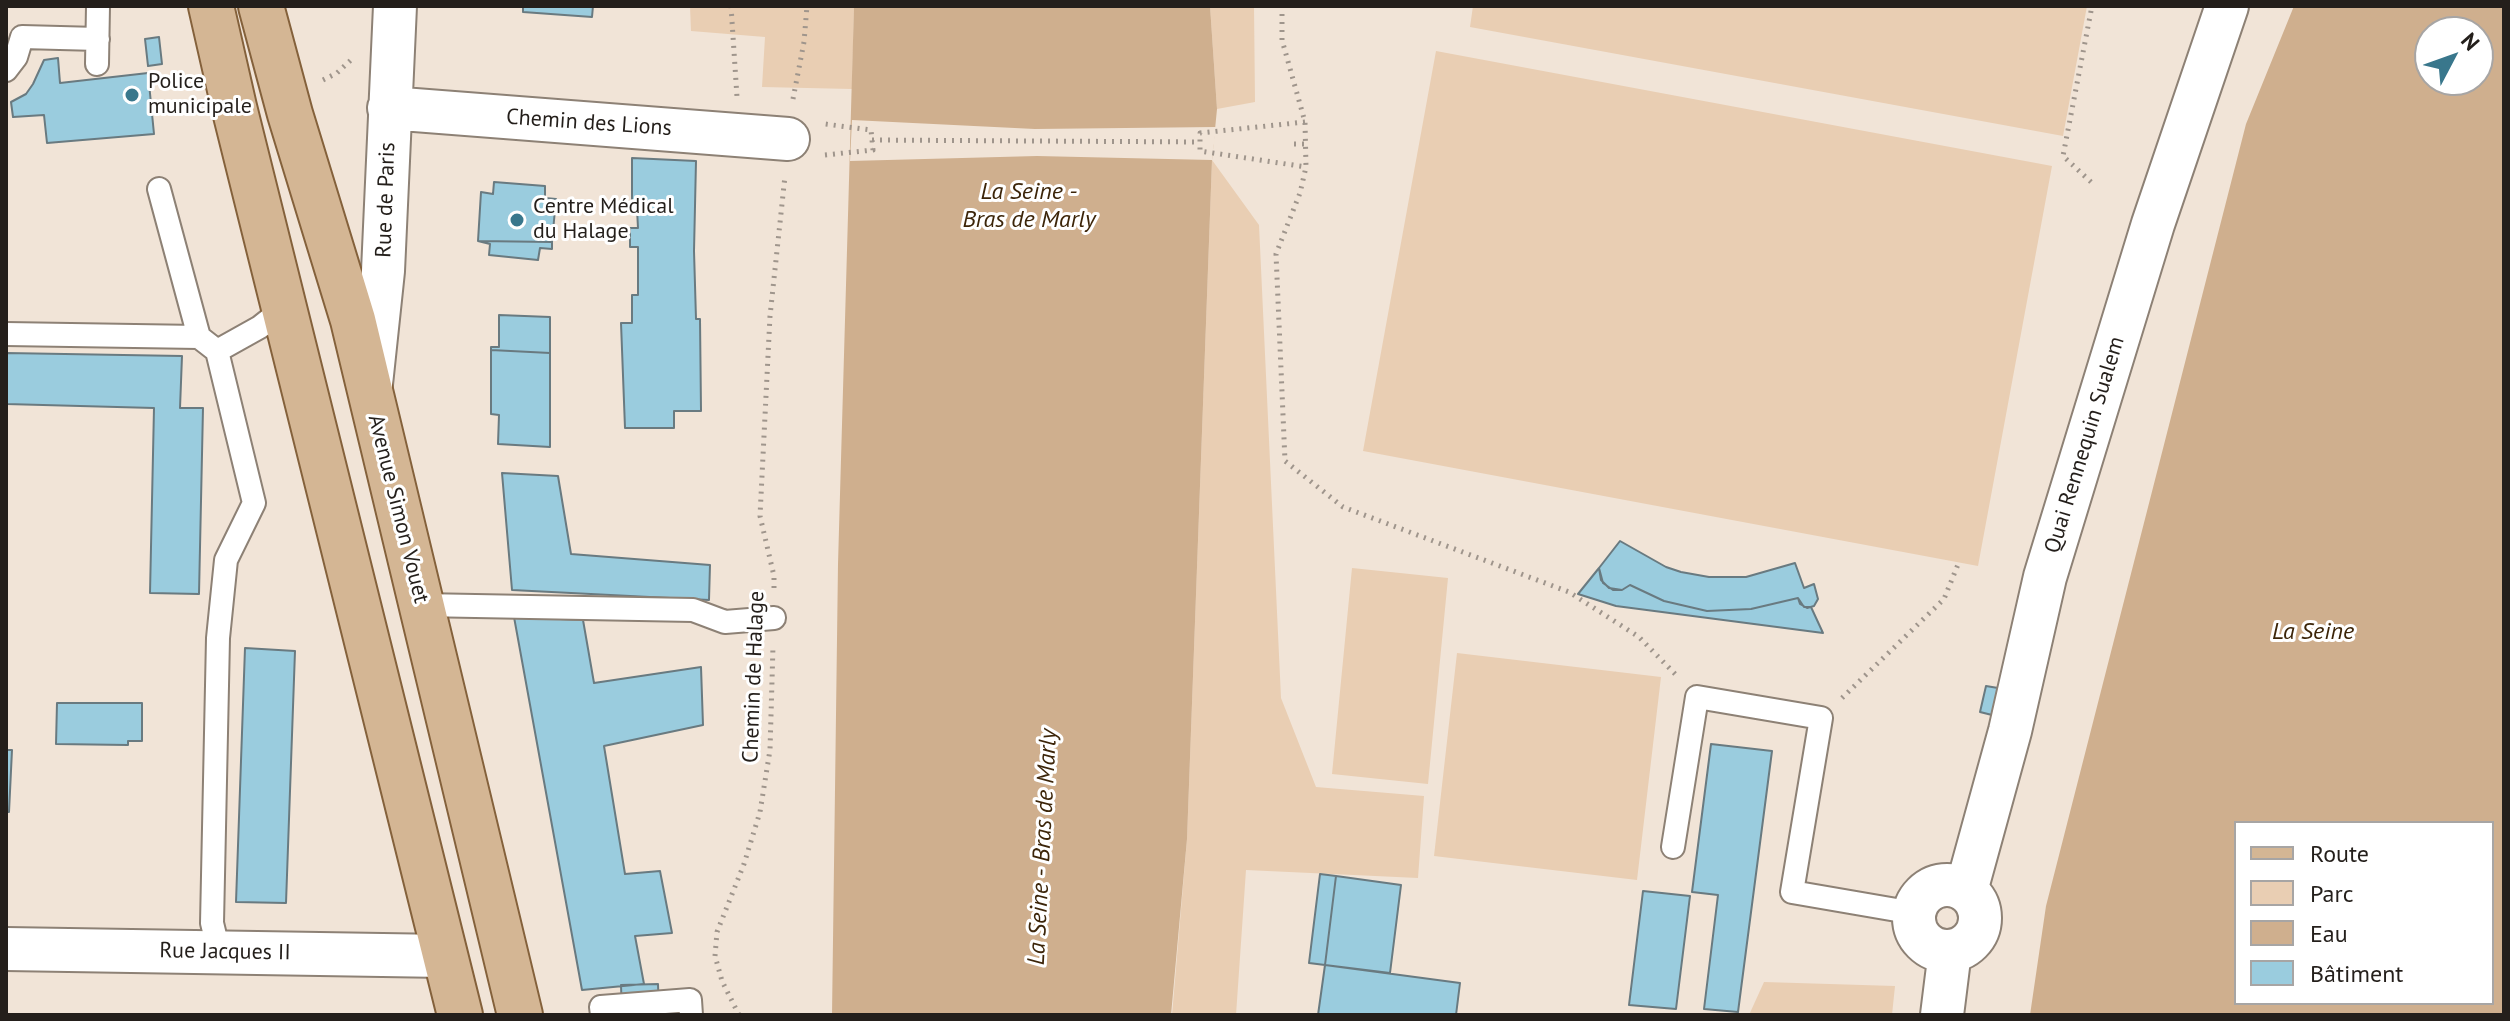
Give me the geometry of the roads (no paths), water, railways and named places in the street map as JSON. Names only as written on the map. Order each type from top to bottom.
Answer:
[{"type":"main road","points":[[211,6],[460,1015]]},
{"type":"main road","name":"Avenue Simon Vouet","points":[[261,6],[290,114],[353,320],[519,1011]]},
{"type":"main road","points":[[445,956],[488,887]]},
{"type":"main road","points":[[445,956],[519,1011]]},
{"type":"street","name":"Rue de Paris","points":[[370,393],[383,271],[395,6]]},
{"type":"street","name":"Quai Rennequin Sualem","points":[[1966,891],[2010,731],[2045,577],[2153,224],[2227,6]]},
{"type":"street","name":"Chemin des Lions","points":[[389,108],[803,133]]},
{"type":"street","points":[[1945,885],[1966,891],[1979,910],[1977,932],[1971,941],[1950,951],[1931,947],[1917,933],[1914,913],[1918,902],[1934,887],[1945,885]]},
{"type":"street","name":"Rue Jacques II","points":[[6,949],[445,956]]},
{"type":"street","points":[[1942,1015],[1950,951]]},
{"type":"lane","points":[[97,64],[98,6]]},
{"type":"lane","points":[[6,70],[16,57],[22,37],[98,39]]},
{"type":"lane","points":[[159,189],[199,337]]},
{"type":"lane","points":[[217,351],[260,327],[284,308]]},
{"type":"lane","points":[[6,334],[199,337],[217,351],[254,503],[226,560],[218,638],[212,923],[219,952]]},
{"type":"lane","points":[[421,605],[693,610],[725,622],[774,618]]},
{"type":"lane","points":[[1673,847],[1697,697],[1821,718],[1792,892],[1914,913]]},
{"type":"lane","points":[[602,1015],[601,1007],[690,1000],[691,1015]]},
{"type":"water","name":"La Seine - Bras de Marly","points":[[854,6],[1210,6],[1217,109],[1212,160],[1187,839],[1171,1015],[832,1015],[838,564]]},
{"type":"water","name":"La Seine","points":[[2294,6],[2504,6],[2504,1015],[2030,1015],[2046,906],[2246,124]]},
{"type":"place","name":"Police municipale","points":[[132,95]]},
{"type":"place","name":"Centre Médical du Halage","points":[[517,220]]}]
